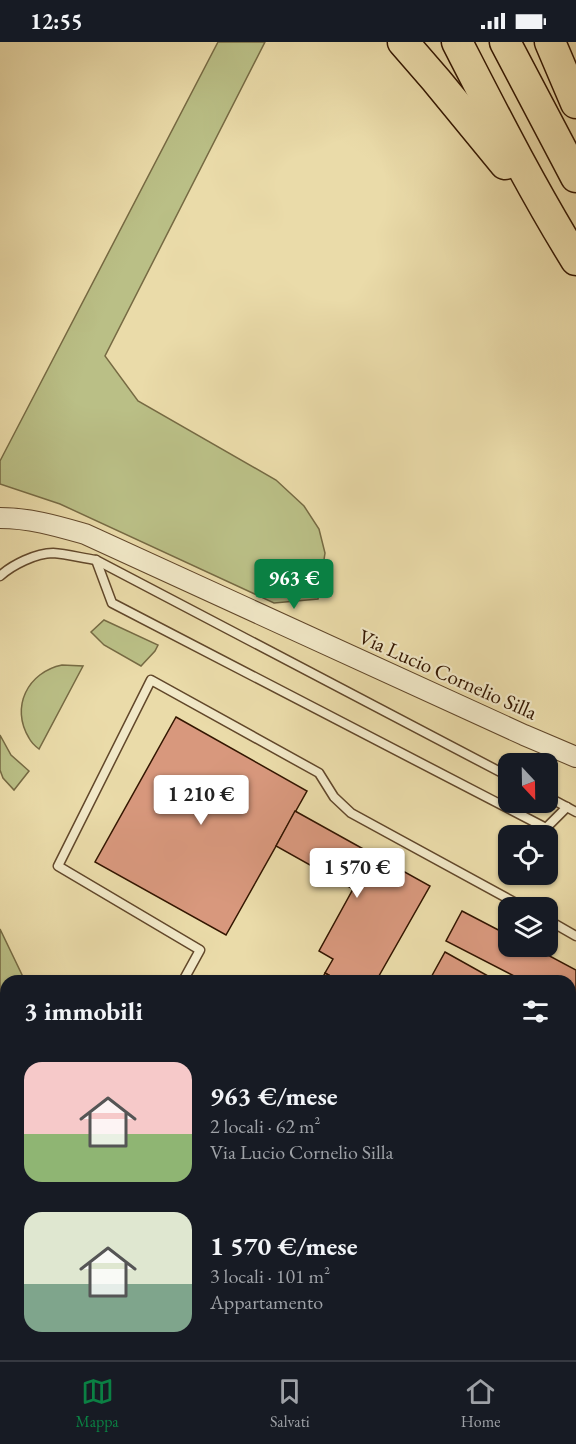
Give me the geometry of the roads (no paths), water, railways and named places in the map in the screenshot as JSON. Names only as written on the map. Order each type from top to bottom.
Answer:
[{"type":"highway","points":[[403,42],[550,218]]},
{"type":"highway","points":[[418,42],[436,80]]},
{"type":"highway","points":[[457,42],[550,218],[576,260]]},
{"type":"highway","points":[[505,42],[576,177]]},
{"type":"highway","points":[[550,42],[576,103]]},
{"type":"street","name":"Via Lucio Cornelio Silla","points":[[0,518],[51,524],[85,534],[576,757]]},
{"type":"lane","points":[[0,576],[25,560],[51,553],[96,560],[498,771]]},
{"type":"lane","points":[[96,560],[112,603],[546,828],[567,807]]},
{"type":"lane","points":[[186,975],[200,950],[58,866],[151,680],[319,773],[334,797],[351,813],[505,897]]},
{"type":"lane","points":[[558,802],[576,812]]},
{"type":"lane","points":[[567,807],[576,818]]},
{"type":"lane","points":[[558,925],[575,933]]}]
